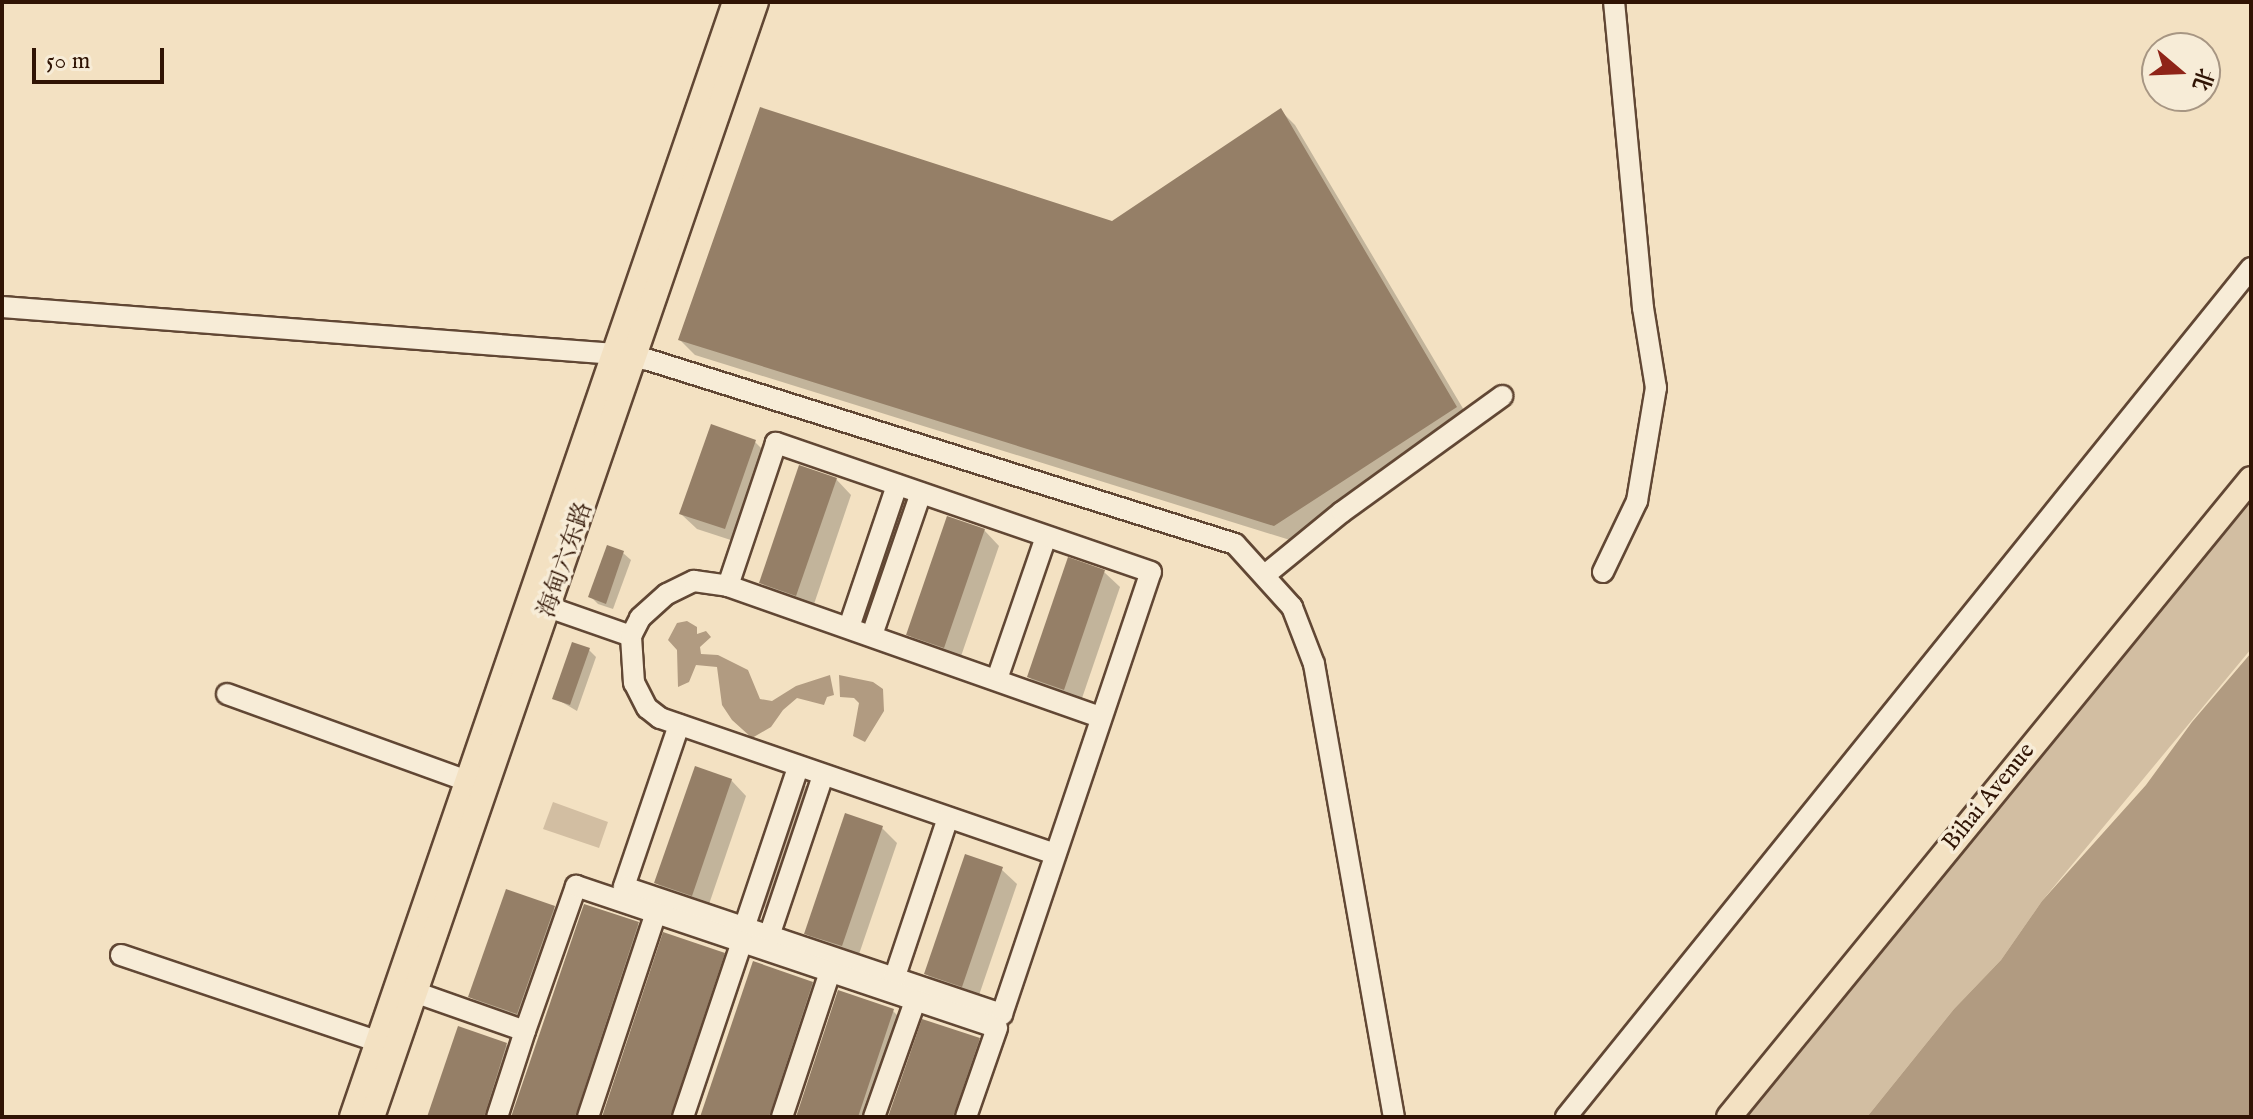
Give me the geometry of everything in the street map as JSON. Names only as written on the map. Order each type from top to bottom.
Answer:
[{"type":"main road","name":"海甸六东路","points":[[625,356],[735,2]]},
{"type":"main road","name":"海甸六东路","points":[[352,1117],[386,1044],[625,356],[756,2]]},
{"type":"main road","name":"Bihai Avenue","points":[[1729,1117],[2251,479]]},
{"type":"main road","name":"Bihai Avenue","points":[[1741,1117],[2251,493]]},
{"type":"main road","name":"海甸六东路","points":[[372,1117],[386,1044]]},
{"type":"street","points":[[1603,572],[1637,501],[1656,388],[1643,308],[1614,2]]},
{"type":"street","points":[[1566,1117],[2251,268]]},
{"type":"street","points":[[2,307],[625,356],[1235,544],[1292,607],[1314,664],[1394,1117]]},
{"type":"street","points":[[1265,575],[1342,512],[1502,396]]},
{"type":"street","points":[[728,586],[776,443],[1151,572],[966,1117]]},
{"type":"street","points":[[849,627],[897,485]]},
{"type":"street","points":[[872,635],[921,493]]},
{"type":"street","points":[[997,679],[1046,537]]},
{"type":"street","points":[[1055,854],[679,725],[647,708],[634,683],[631,636],[640,618],[667,594],[694,581],[728,586],[1101,717]]},
{"type":"street","points":[[540,604],[631,636]]},
{"type":"street","points":[[227,694],[477,784]]},
{"type":"street","points":[[679,725],[624,887],[830,972],[915,1001],[1000,1021]]},
{"type":"street","points":[[683,1117],[798,768]]},
{"type":"street","points":[[769,936],[823,776]]},
{"type":"street","points":[[894,979],[948,818]]},
{"type":"street","points":[[497,1117],[576,886],[656,913],[743,935],[769,936],[894,979],[1000,1021]]},
{"type":"street","points":[[588,1117],[656,913]]},
{"type":"street","points":[[121,955],[386,1044]]},
{"type":"street","points":[[782,1117],[830,972]]},
{"type":"street","points":[[405,988],[525,1031]]},
{"type":"street","points":[[874,1117],[915,1001]]},
{"type":"shaded area","points":[[901,501],[909,503],[866,623],[862,622],[859,619]]},
{"type":"shaded area","points":[[2251,503],[2251,649],[2042,901],[2001,960],[1954,1009],[1867,1117],[1741,1117],[2076,707]]},
{"type":"shaded area","points":[[687,621],[697,627],[697,634],[706,631],[711,637],[700,647],[701,654],[718,655],[748,670],[760,699],[772,701],[796,686],[830,675],[834,695],[827,697],[824,705],[797,698],[783,710],[771,727],[752,738],[732,720],[722,705],[717,667],[696,665],[689,682],[678,687],[677,650],[668,640],[677,623]]},
{"type":"shaded area","points":[[2251,653],[2251,1117],[1867,1117],[1954,1009],[2001,960],[2042,901],[2146,785],[2192,722]]},
{"type":"shaded area","points":[[839,675],[873,682],[883,689],[884,711],[865,742],[853,736],[859,703],[854,698],[840,697]]},
{"type":"shaded area","points":[[805,786],[812,789],[768,909],[761,905],[800,789]]},
{"type":"shaded area","points":[[553,802],[608,822],[599,848],[543,829]]},
{"type":"building","points":[[760,107],[1112,221],[1281,108],[1457,407],[1274,526],[678,340]]},
{"type":"building","points":[[711,424],[756,440],[725,529],[679,514]]},
{"type":"building","points":[[799,465],[837,478],[796,596],[759,583]]},
{"type":"building","points":[[947,516],[985,529],[944,648],[906,635]]},
{"type":"building","points":[[607,545],[624,551],[606,604],[588,597]]},
{"type":"building","points":[[1068,557],[1105,570],[1064,690],[1027,677]]},
{"type":"building","points":[[572,642],[590,648],[570,705],[552,699]]},
{"type":"building","points":[[695,766],[732,779],[692,896],[654,883]]},
{"type":"building","points":[[845,813],[883,826],[842,946],[804,934]]},
{"type":"building","points":[[965,854],[1003,867],[962,987],[924,974]]},
{"type":"building","points":[[506,889],[555,906],[517,1014],[468,997]]},
{"type":"building","points":[[584,904],[639,922],[575,1117],[511,1117]]},
{"type":"building","points":[[663,932],[725,953],[670,1117],[602,1117]]},
{"type":"building","points":[[753,961],[813,982],[769,1117],[700,1117]]},
{"type":"building","points":[[838,990],[894,1009],[858,1117],[796,1117]]},
{"type":"building","points":[[922,1019],[980,1038],[953,1117],[888,1117]]},
{"type":"building","points":[[458,1026],[507,1043],[484,1117],[427,1117]]}]
